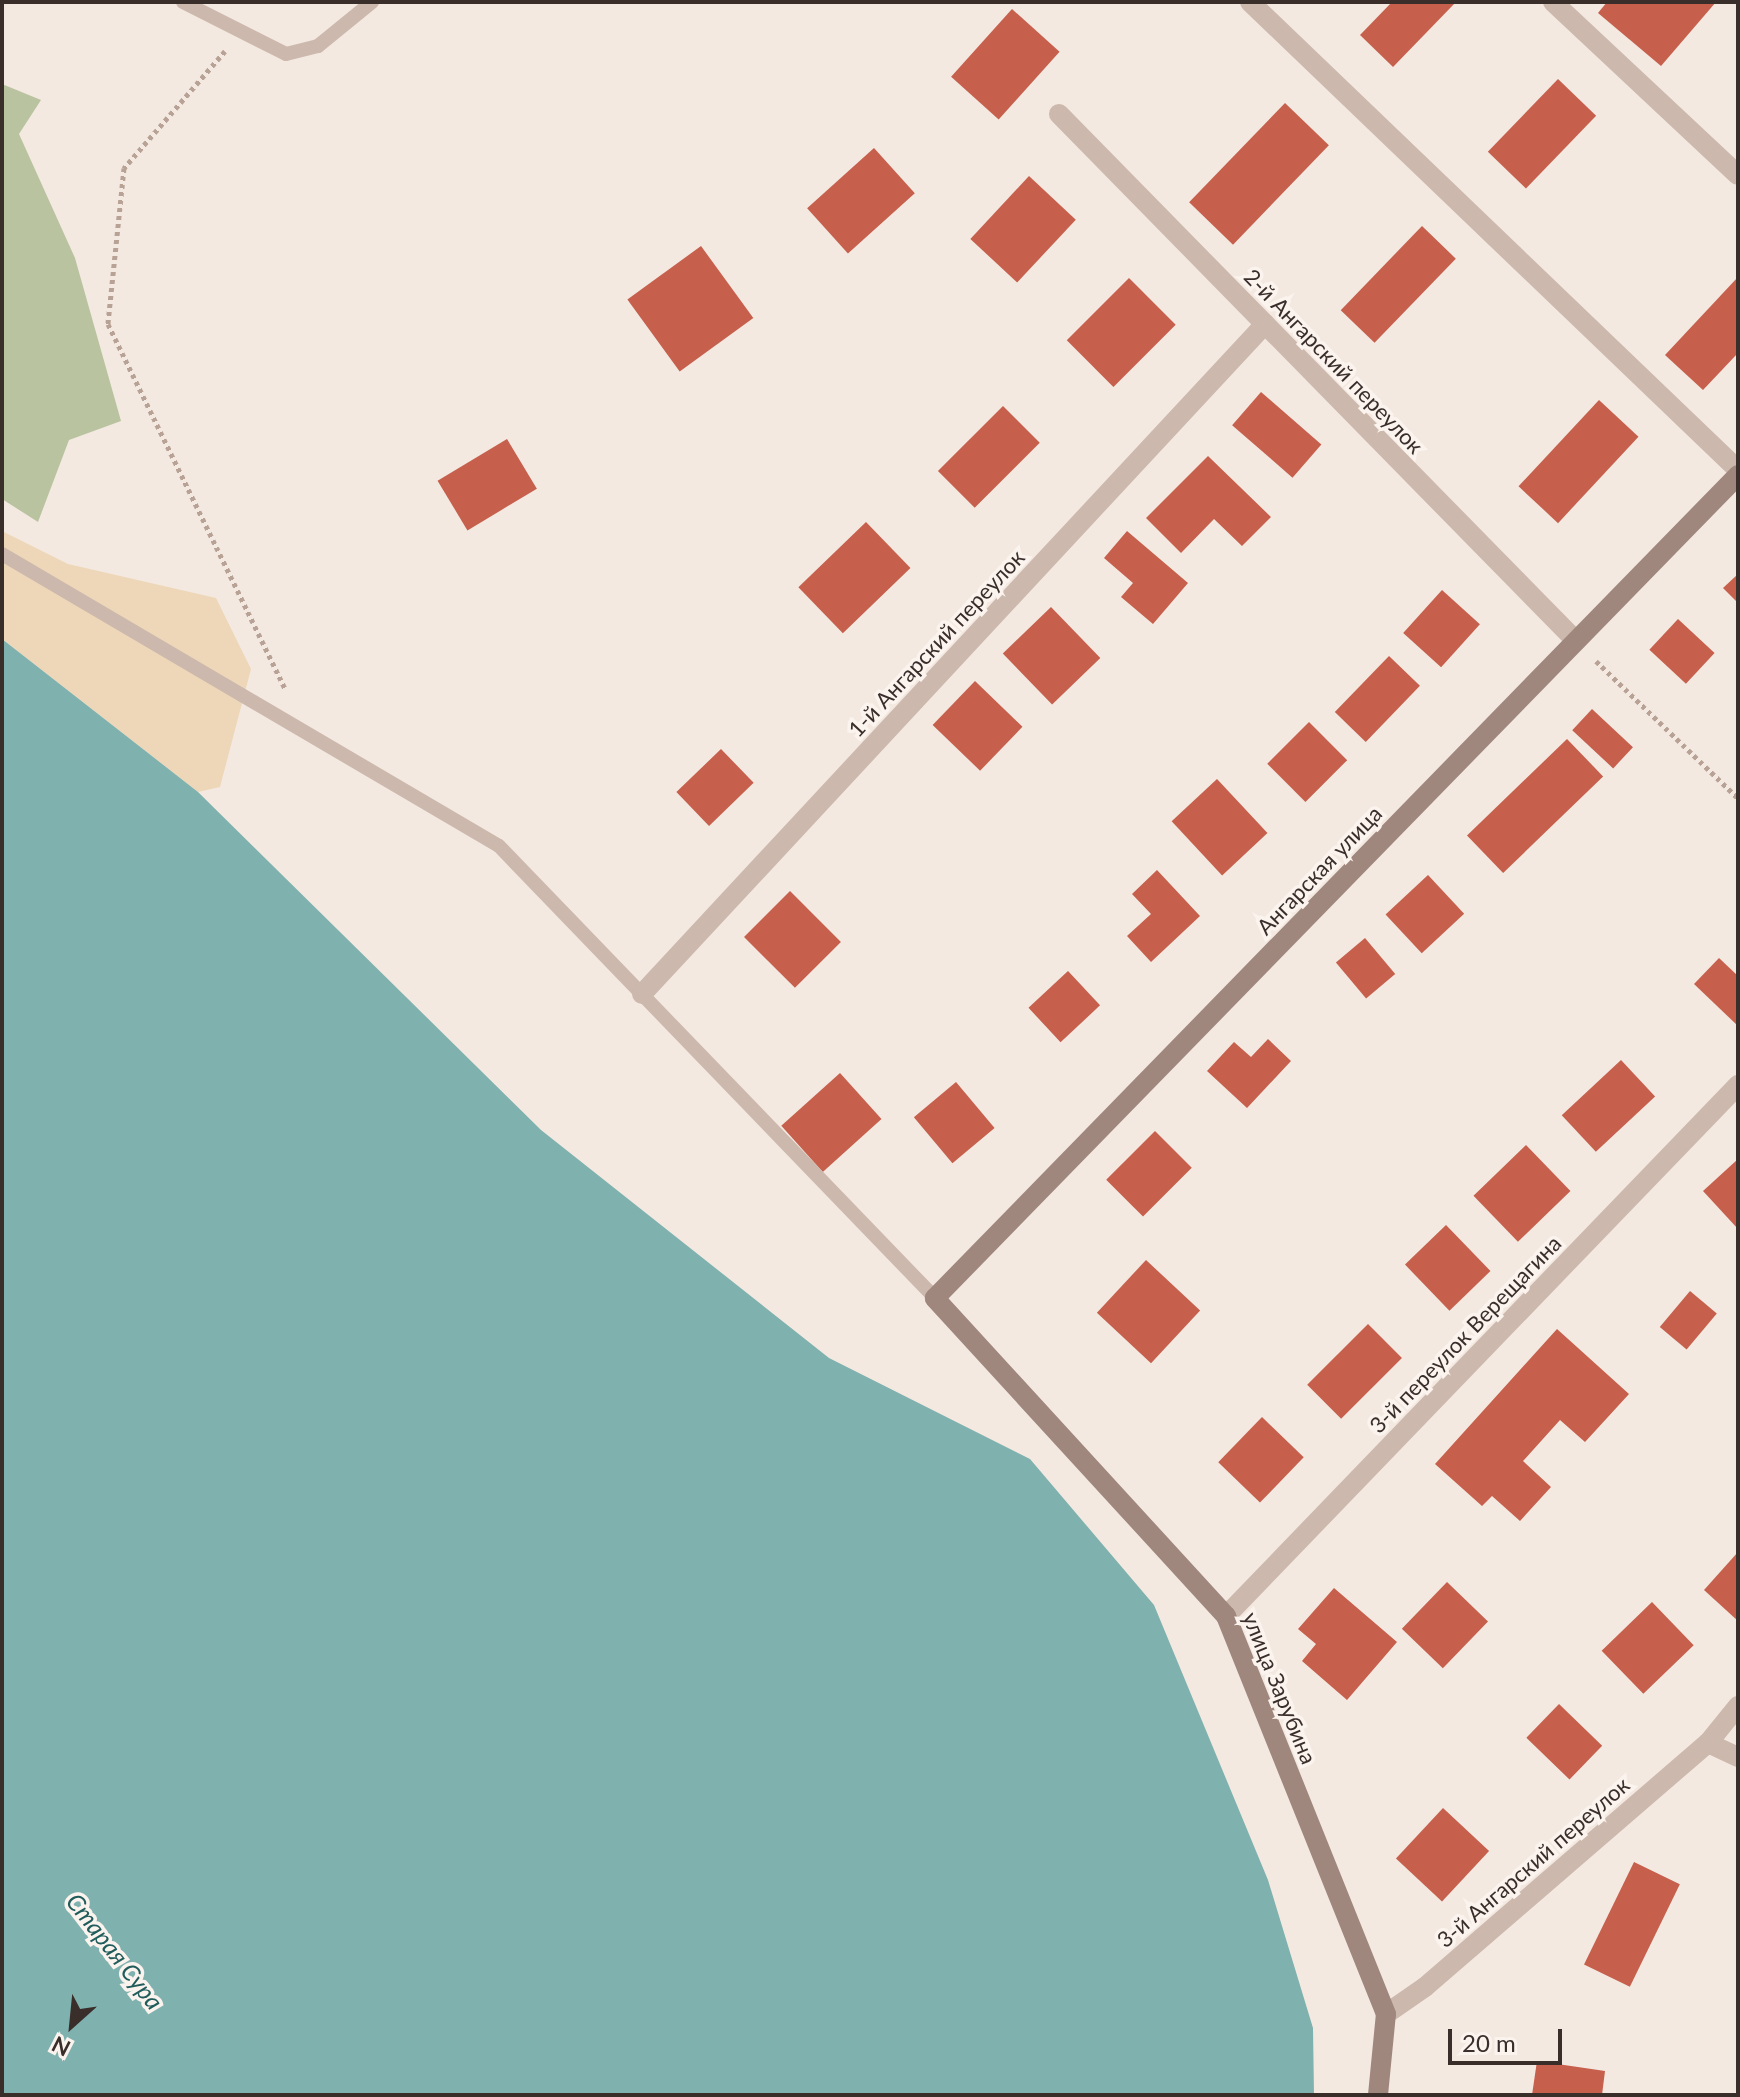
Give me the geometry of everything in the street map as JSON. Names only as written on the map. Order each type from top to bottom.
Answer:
[{"type":"street","points":[[1250,2],[1738,473]]},
{"type":"street","points":[[1553,2],[1738,175]]},
{"type":"street","name":"2-й Ангарский переулок","points":[[1059,114],[1576,641]]},
{"type":"street","name":"1-й Ангарский переулок","points":[[642,994],[1265,324]]},
{"type":"street","name":"Ангарская улица","points":[[935,1298],[1738,473]]},
{"type":"street","name":"3-й переулок Верещагина","points":[[1226,1616],[1738,1085]]},
{"type":"street","name":"улица Зарубина","points":[[935,1298],[1226,1616],[1386,2014],[1378,2095]]},
{"type":"street","name":"3-й Ангарский переулок","points":[[1386,2014],[1425,1987],[1708,1743],[1738,1706]]},
{"type":"street","points":[[1708,1743],[1738,1757]]},
{"type":"lane","points":[[183,2],[286,54],[307,52],[372,2]]},
{"type":"lane","points":[[2,554],[499,846],[935,1298]]},
{"type":"path","points":[[241,32],[124,168],[108,324],[306,732]]},
{"type":"path","points":[[1576,641],[1738,798]]},
{"type":"green space","points":[[2,84],[41,100],[19,134],[75,258],[121,421],[69,440],[38,522],[2,499]]},
{"type":"sand","points":[[2,531],[68,564],[216,598],[251,669],[220,787],[198,792],[2,639]]},
{"type":"water","name":"Старая Сура","points":[[2,639],[198,792],[541,1130],[829,1358],[1030,1459],[1154,1605],[1268,1880],[1313,2028],[1314,2095],[2,2095]]},
{"type":"building","points":[[1392,2],[1456,2],[1393,67],[1360,35]]},
{"type":"building","points":[[1607,2],[1716,2],[1661,66],[1598,13]]},
{"type":"building","points":[[1012,9],[1060,52],[999,119],[951,77]]},
{"type":"building","points":[[1558,79],[1596,116],[1526,188],[1488,152]]},
{"type":"building","points":[[1285,103],[1329,145],[1233,245],[1189,202]]},
{"type":"building","points":[[874,148],[915,193],[848,254],[807,208]]},
{"type":"building","points":[[1029,176],[1076,220],[1017,283],[970,239]]},
{"type":"building","points":[[1422,226],[1456,259],[1375,343],[1341,310]]},
{"type":"building","points":[[701,246],[753,318],[680,371],[627,299]]},
{"type":"building","points":[[1738,277],[1738,353],[1703,390],[1665,355]]},
{"type":"building","points":[[1129,278],[1176,325],[1113,387],[1067,340]]},
{"type":"building","points":[[1261,392],[1321,444],[1293,478],[1232,425]]},
{"type":"building","points":[[1599,400],[1638,437],[1558,523],[1519,486]]},
{"type":"building","points":[[1003,406],[1040,443],[975,508],[938,471]]},
{"type":"building","points":[[507,439],[537,489],[467,530],[438,481]]},
{"type":"building","points":[[1208,456],[1271,517],[1242,546],[1214,519],[1181,553],[1146,518]]},
{"type":"building","points":[[866,522],[910,568],[843,633],[798,587]]},
{"type":"building","points":[[1127,531],[1188,583],[1153,624],[1121,597],[1133,583],[1104,558]]},
{"type":"building","points":[[1738,574],[1738,603],[1723,588]]},
{"type":"building","points":[[1442,590],[1480,624],[1441,667],[1403,633]]},
{"type":"building","points":[[1051,607],[1100,658],[1052,705],[1003,654]]},
{"type":"building","points":[[1678,619],[1715,653],[1686,684],[1649,650]]},
{"type":"building","points":[[1389,656],[1420,686],[1366,742],[1335,712]]},
{"type":"building","points":[[975,681],[1022,727],[980,771],[933,725]]},
{"type":"building","points":[[1592,709],[1633,747],[1613,768],[1572,730]]},
{"type":"building","points":[[1309,722],[1347,760],[1305,802],[1267,764]]},
{"type":"building","points":[[1567,739],[1603,776],[1503,873],[1467,836]]},
{"type":"building","points":[[721,749],[754,783],[709,826],[676,792]]},
{"type":"building","points":[[1217,779],[1267,833],[1222,875],[1172,821]]},
{"type":"building","points":[[1157,870],[1200,916],[1151,962],[1127,936],[1151,914],[1132,894]]},
{"type":"building","points":[[1428,875],[1464,914],[1422,953],[1386,915]]},
{"type":"building","points":[[790,891],[841,942],[795,988],[744,937]]},
{"type":"building","points":[[1365,938],[1395,974],[1366,998],[1336,962]]},
{"type":"building","points":[[1719,958],[1738,976],[1738,1026],[1694,984]]},
{"type":"building","points":[[1068,971],[1100,1005],[1061,1042],[1029,1008]]},
{"type":"building","points":[[1268,1039],[1291,1061],[1247,1108],[1207,1071],[1234,1042],[1251,1057]]},
{"type":"building","points":[[1621,1060],[1655,1097],[1596,1152],[1562,1115]]},
{"type":"building","points":[[840,1073],[881,1119],[823,1172],[781,1126]]},
{"type":"building","points":[[956,1082],[995,1128],[952,1163],[914,1117]]},
{"type":"building","points":[[1155,1131],[1192,1168],[1143,1217],[1106,1180]]},
{"type":"building","points":[[1526,1145],[1570,1191],[1518,1242],[1473,1196]]},
{"type":"building","points":[[1738,1159],[1738,1229],[1703,1191]]},
{"type":"building","points":[[1446,1225],[1490,1271],[1449,1311],[1405,1265]]},
{"type":"building","points":[[1146,1260],[1200,1310],[1151,1363],[1097,1313]]},
{"type":"building","points":[[1690,1291],[1717,1313],[1687,1350],[1660,1327]]},
{"type":"building","points":[[1368,1324],[1402,1358],[1341,1419],[1307,1385]]},
{"type":"building","points":[[1557,1329],[1629,1394],[1585,1442],[1560,1420],[1523,1461],[1551,1487],[1520,1521],[1492,1496],[1482,1506],[1435,1464]]},
{"type":"building","points":[[1262,1417],[1304,1457],[1260,1503],[1218,1462]]},
{"type":"building","points":[[1738,1552],[1738,1621],[1704,1590]]},
{"type":"building","points":[[1447,1582],[1488,1622],[1443,1668],[1402,1629]]},
{"type":"building","points":[[1334,1588],[1397,1642],[1347,1700],[1302,1661],[1316,1644],[1298,1629]]},
{"type":"building","points":[[1652,1602],[1694,1645],[1643,1694],[1602,1651]]},
{"type":"building","points":[[1559,1704],[1602,1746],[1570,1779],[1526,1738]]},
{"type":"building","points":[[1443,1808],[1489,1851],[1442,1901],[1396,1858]]},
{"type":"building","points":[[1634,1862],[1680,1884],[1630,1987],[1584,1964]]},
{"type":"building","points":[[1537,2061],[1605,2071],[1602,2095],[1532,2095]]}]
